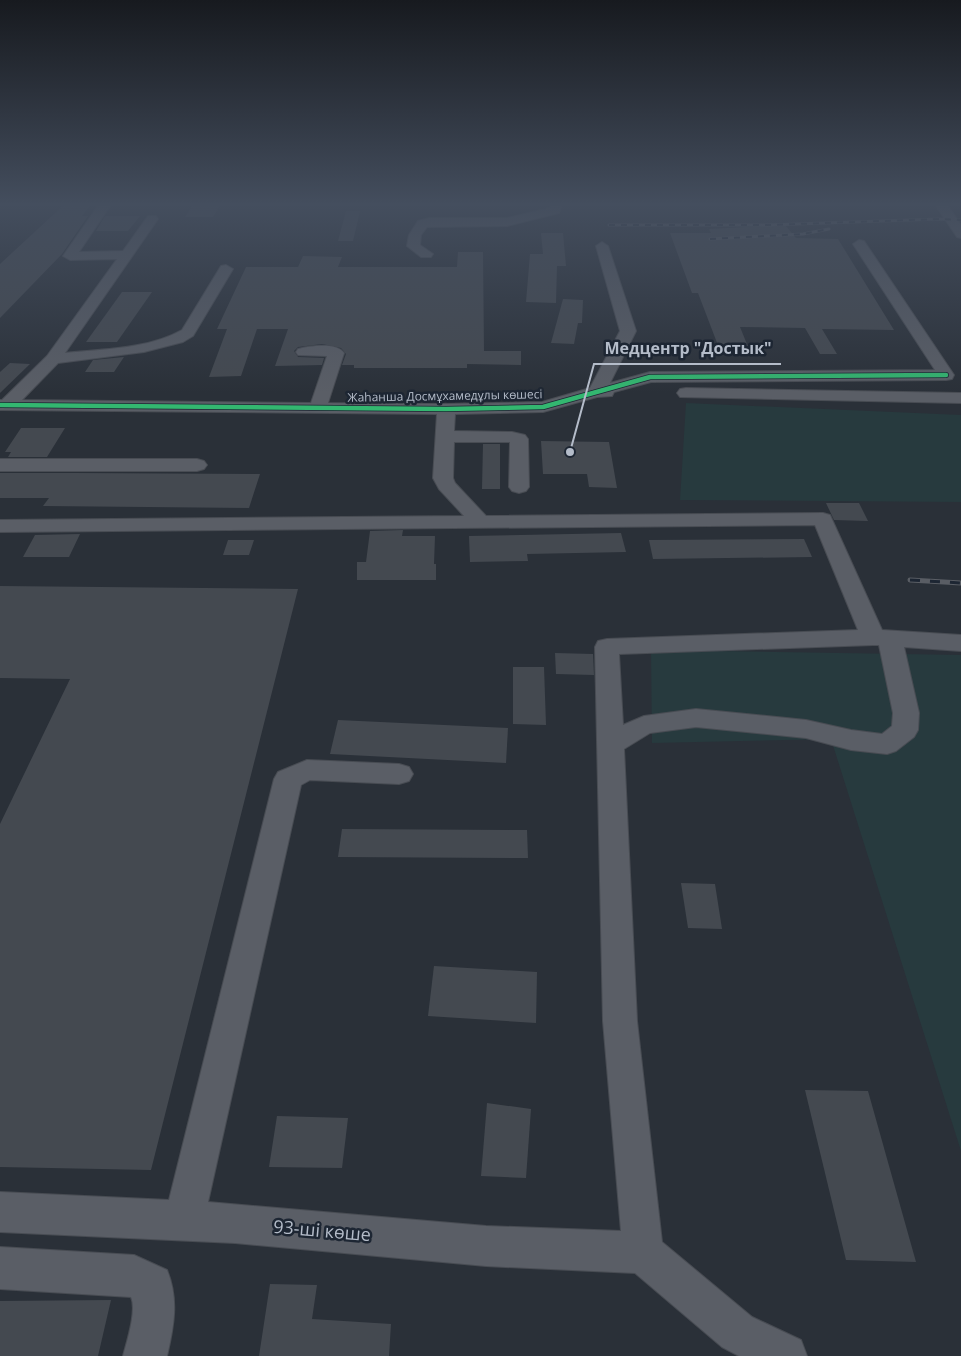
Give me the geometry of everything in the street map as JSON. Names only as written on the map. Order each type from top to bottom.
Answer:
[{"type":"street","points":[[4,405],[53,359],[118,266]]},
{"type":"street","points":[[608,266],[628,331],[597,392],[961,398]]},
{"type":"street","name":"Жаһанша Досмұхамедұлы көшесі","points":[[4,405],[446,409],[543,407],[650,377],[946,375],[874,266]]},
{"type":"street","points":[[53,359],[160,345],[183,338],[188,333],[226,269]]},
{"type":"street","points":[[304,352],[331,351],[336,354],[318,408]]},
{"type":"street","points":[[446,409],[443,478],[446,485],[480,521]]},
{"type":"street","points":[[445,436],[512,437],[519,439],[519,486]]},
{"type":"street","points":[[0,465],[197,465]]},
{"type":"street","points":[[0,526],[824,519],[881,638],[906,713],[905,730],[887,744],[851,740],[806,729],[696,718],[644,725],[610,745]]},
{"type":"street","points":[[785,1356],[737,1332],[643,1254],[620,1021],[607,647],[881,638],[961,642]]},
{"type":"street","points":[[184,1220],[288,780],[308,770],[399,774]]},
{"type":"street","name":"93-ші көше","points":[[0,1212],[235,1223],[486,1246],[643,1254]]},
{"type":"street","points":[[0,1268],[134,1276],[152,1285],[155,1299],[153,1322],[145,1356]]},
{"type":"green space","points":[[686,403],[961,415],[961,502],[680,500]]},
{"type":"green space","points":[[651,650],[961,655],[961,1151],[831,739],[652,743]]},
{"type":"building","points":[[0,266],[50,266],[0,318]]},
{"type":"building","points":[[483,266],[484,351],[521,351],[521,365],[467,364],[467,368],[354,368],[354,365],[342,365],[346,354],[341,348],[322,344],[298,347],[294,351],[298,357],[324,358],[322,365],[275,366],[288,329],[257,329],[241,376],[209,377],[227,329],[217,329],[246,267]]},
{"type":"building","points":[[529,266],[557,266],[556,303],[526,302]]},
{"type":"building","points":[[682,266],[855,266],[894,330],[822,329],[837,354],[820,354],[805,328],[740,327],[749,349],[719,348],[698,293],[692,293]]},
{"type":"building","points":[[122,292],[152,292],[117,342],[86,342]]},
{"type":"building","points":[[563,299],[583,300],[582,323],[578,323],[574,344],[551,343]]},
{"type":"building","points":[[124,357],[114,372],[85,372],[93,360]]},
{"type":"building","points":[[10,363],[30,364],[0,393],[0,372]]},
{"type":"building","points":[[21,428],[65,428],[47,457],[8,457],[11,452],[5,452]]},
{"type":"building","points":[[541,441],[609,442],[617,488],[589,487],[587,474],[543,474]]},
{"type":"building","points":[[483,444],[500,444],[500,489],[482,489]]},
{"type":"building","points":[[0,473],[260,474],[249,508],[43,506],[49,498],[0,498]]},
{"type":"building","points":[[826,503],[859,503],[868,521],[834,520]]},
{"type":"building","points":[[403,530],[402,536],[435,536],[434,564],[436,564],[436,580],[357,580],[357,562],[366,562],[370,531]]},
{"type":"building","points":[[621,533],[626,552],[527,554],[528,561],[470,562],[469,536]]},
{"type":"building","points":[[80,534],[69,557],[23,557],[35,535]]},
{"type":"building","points":[[804,539],[812,557],[653,559],[649,540]]},
{"type":"building","points":[[228,540],[254,540],[249,555],[223,555]]},
{"type":"building","points":[[0,586],[298,589],[151,1170],[0,1167],[0,824],[70,679],[0,678]]},
{"type":"building","points":[[555,653],[593,654],[594,675],[556,674]]},
{"type":"building","points":[[513,667],[544,667],[546,725],[513,724]]},
{"type":"building","points":[[338,720],[508,728],[506,763],[330,754]]},
{"type":"building","points":[[342,829],[527,830],[528,858],[338,857]]},
{"type":"building","points":[[681,883],[715,884],[722,929],[688,928]]},
{"type":"building","points":[[434,966],[537,972],[536,1023],[428,1016]]},
{"type":"building","points":[[805,1090],[868,1091],[916,1262],[846,1260]]},
{"type":"building","points":[[487,1103],[531,1109],[526,1178],[481,1176]]},
{"type":"building","points":[[277,1116],[348,1118],[342,1168],[269,1167]]},
{"type":"building","points":[[270,1284],[317,1285],[312,1319],[391,1324],[389,1356],[259,1356]]},
{"type":"building","points":[[111,1300],[98,1356],[0,1356],[0,1301]]},
{"type":"railway","points":[[910,580],[961,583]]},
{"type":"cycle path","points":[[0,405],[446,409],[543,407],[650,377],[946,375]]},
{"type":"place","name":"Медцентр \"Достык\"","points":[[570,452]]}]
